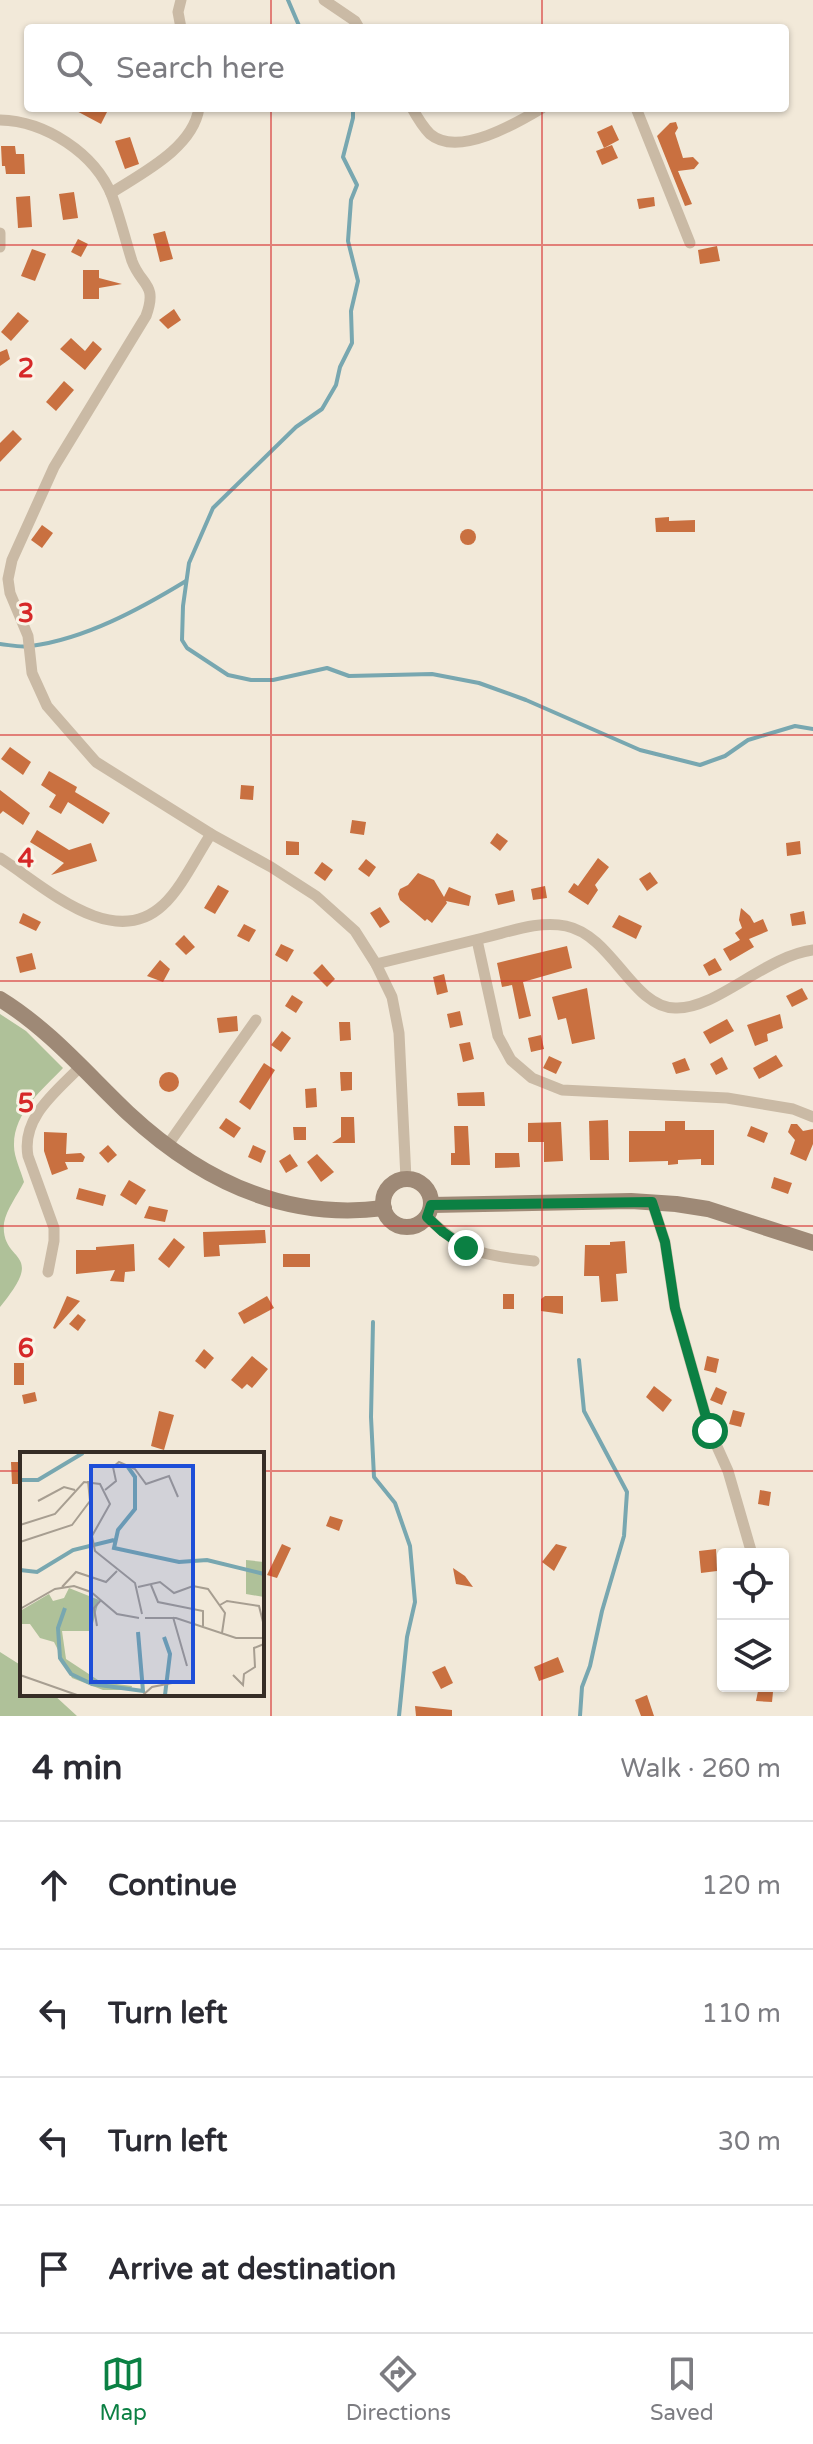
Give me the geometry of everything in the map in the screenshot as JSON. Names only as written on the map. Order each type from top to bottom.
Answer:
[{"type":"street","points":[[180,24],[178,12],[181,0]]},
{"type":"street","points":[[324,0],[357,24]]},
{"type":"street","points":[[111,193],[156,164],[181,142],[199,112]]},
{"type":"street","points":[[415,112],[431,134],[440,140],[454,141],[474,140],[534,112]]},
{"type":"street","points":[[638,112],[690,243]]},
{"type":"street","points":[[0,120],[32,125],[71,145],[90,164],[111,193],[133,266],[147,283],[150,305],[54,467],[12,560],[8,579],[10,593],[28,636],[32,673],[47,706],[96,762],[316,896],[355,931],[392,997],[399,1033],[406,1179]]},
{"type":"street","points":[[0,233],[0,247]]},
{"type":"street","points":[[0,858],[80,911],[124,923],[147,918],[165,903],[211,834]]},
{"type":"street","points":[[376,964],[533,926],[567,926],[596,941],[647,997],[662,1007],[688,1008],[785,957],[813,950]]},
{"type":"street","points":[[477,940],[498,1036],[511,1060],[532,1078],[562,1090],[727,1098],[781,1106],[813,1117]]},
{"type":"street","points":[[0,999],[42,1029],[167,1146],[210,1174],[281,1203],[350,1212],[384,1208]]},
{"type":"street","points":[[167,1146],[256,1020]]},
{"type":"street","points":[[48,1272],[54,1228],[26,1143],[28,1131],[41,1109],[81,1066]]},
{"type":"street","points":[[534,1261],[486,1256],[466,1248],[443,1232],[429,1211],[429,1194],[419,1182],[406,1179],[390,1186],[386,1192],[384,1208],[392,1221],[406,1227],[414,1226],[429,1211],[652,1202],[708,1209],[813,1243]]},
{"type":"street","points":[[652,1202],[665,1242],[675,1308],[710,1431],[728,1471],[750,1548]]},
{"type":"green space","points":[[0,1014],[26,1031],[63,1068],[31,1102],[15,1134],[15,1155],[24,1182],[4,1223],[9,1246],[22,1266],[21,1275],[0,1307]]},
{"type":"green space","points":[[0,1652],[20,1665],[20,1696],[55,1696],[77,1716],[0,1716]]},
{"type":"building","points":[[78,112],[107,112],[101,124]]},
{"type":"building","points":[[676,122],[678,128],[675,133],[683,158],[693,157],[699,163],[694,169],[678,171],[692,204],[685,206],[657,136],[670,123]]},
{"type":"building","points":[[612,125],[619,140],[604,148],[597,132]]},
{"type":"building","points":[[130,137],[139,164],[125,169],[115,141]]},
{"type":"building","points":[[612,145],[618,158],[602,165],[596,151]]},
{"type":"building","points":[[1,146],[15,146],[16,154],[24,154],[25,174],[6,174],[5,166],[2,166]]},
{"type":"building","points":[[74,192],[78,218],[63,220],[59,194]]},
{"type":"building","points":[[30,196],[32,227],[18,228],[16,197]]},
{"type":"building","points":[[654,197],[655,206],[639,209],[637,199]]},
{"type":"building","points":[[165,231],[173,259],[160,262],[153,234]]},
{"type":"building","points":[[78,239],[88,244],[81,257],[71,252]]},
{"type":"building","points":[[717,246],[720,261],[700,264],[698,250]]},
{"type":"building","points":[[32,249],[46,254],[35,281],[21,276]]},
{"type":"building","points":[[83,270],[99,270],[99,278],[122,284],[99,288],[99,299],[83,299]]},
{"type":"building","points":[[174,309],[181,320],[168,329],[159,320]]},
{"type":"building","points":[[18,312],[29,321],[11,341],[1,332]]},
{"type":"building","points":[[71,338],[85,351],[93,341],[102,349],[85,370],[60,349]]},
{"type":"building","points":[[7,349],[10,359],[0,366],[0,352]]},
{"type":"building","points":[[64,381],[74,390],[56,411],[46,402]]},
{"type":"building","points":[[13,430],[22,439],[0,462],[0,443]]},
{"type":"building","points":[[669,517],[669,521],[695,520],[695,532],[656,532],[655,518]]},
{"type":"building","points":[[42,525],[53,533],[42,548],[31,540]]},
{"type":"building","points":[[468,529],[476,537],[468,545],[460,537]]},
{"type":"building","points":[[10,747],[31,762],[23,775],[1,759]]},
{"type":"building","points":[[49,771],[77,787],[75,792],[110,813],[103,824],[68,802],[61,814],[49,807],[56,795],[41,785]]},
{"type":"building","points":[[241,785],[254,786],[253,800],[240,799]]},
{"type":"building","points":[[0,790],[30,813],[23,825],[3,811],[0,814]]},
{"type":"building","points":[[352,820],[366,822],[364,835],[350,833]]},
{"type":"building","points":[[37,830],[69,850],[91,843],[97,861],[51,875],[64,863],[30,842]]},
{"type":"building","points":[[497,833],[508,841],[500,851],[490,843]]},
{"type":"building","points":[[286,841],[299,842],[299,855],[286,855]]},
{"type":"building","points":[[800,841],[801,854],[787,856],[786,843]]},
{"type":"building","points":[[598,858],[609,867],[595,885],[598,890],[588,905],[568,892],[574,883],[578,886]]},
{"type":"building","points":[[366,859],[376,867],[369,877],[358,869]]},
{"type":"building","points":[[322,862],[333,870],[325,881],[314,873]]},
{"type":"building","points":[[650,872],[658,883],[647,891],[639,879]]},
{"type":"building","points":[[418,873],[434,880],[444,897],[449,887],[471,896],[469,906],[446,901],[432,923],[427,919],[425,921],[400,900],[398,894]]},
{"type":"building","points":[[218,885],[229,891],[215,914],[204,908]]},
{"type":"building","points":[[545,886],[547,898],[533,900],[531,889]]},
{"type":"building","points":[[513,890],[515,901],[498,905],[495,894]]},
{"type":"building","points":[[380,907],[390,922],[380,928],[370,913]]},
{"type":"building","points":[[741,908],[754,923],[763,919],[768,931],[749,939],[754,947],[730,961],[723,949],[740,940],[735,933],[742,928],[739,920]]},
{"type":"building","points":[[804,911],[806,924],[792,926],[790,914]]},
{"type":"building","points":[[23,913],[41,922],[36,931],[19,923]]},
{"type":"building","points":[[619,915],[642,926],[636,939],[612,927]]},
{"type":"building","points":[[244,924],[256,930],[249,942],[237,936]]},
{"type":"building","points":[[184,935],[195,947],[186,955],[175,944]]},
{"type":"building","points":[[281,944],[294,950],[287,962],[275,955]]},
{"type":"building","points":[[567,946],[572,968],[523,982],[531,1016],[519,1019],[512,985],[502,987],[497,963]]},
{"type":"building","points":[[32,953],[36,969],[20,973],[16,957]]},
{"type":"building","points":[[715,958],[722,970],[709,976],[703,965]]},
{"type":"building","points":[[160,960],[170,969],[163,982],[147,976]]},
{"type":"building","points":[[322,964],[335,979],[327,987],[313,973]]},
{"type":"building","points":[[444,974],[448,992],[437,995],[433,977]]},
{"type":"building","points":[[587,988],[595,1039],[572,1044],[566,1018],[558,1020],[552,997]]},
{"type":"building","points":[[802,988],[808,999],[792,1007],[786,996]]},
{"type":"building","points":[[292,995],[303,1002],[296,1013],[285,1006]]},
{"type":"building","points":[[460,1011],[463,1025],[450,1028],[447,1014]]},
{"type":"building","points":[[780,1014],[783,1028],[767,1034],[768,1041],[755,1046],[747,1025]]},
{"type":"building","points":[[237,1016],[238,1031],[219,1033],[217,1018]]},
{"type":"building","points":[[727,1019],[734,1031],[710,1044],[703,1032]]},
{"type":"building","points":[[339,1022],[350,1022],[351,1040],[340,1041]]},
{"type":"building","points":[[282,1031],[291,1038],[281,1052],[271,1045]]},
{"type":"building","points":[[541,1035],[544,1049],[531,1052],[528,1038]]},
{"type":"building","points":[[470,1042],[474,1059],[463,1062],[459,1044]]},
{"type":"building","points":[[776,1055],[783,1066],[759,1079],[753,1068]]},
{"type":"building","points":[[549,1056],[562,1062],[556,1074],[543,1068]]},
{"type":"building","points":[[722,1057],[728,1069],[716,1075],[710,1064]]},
{"type":"building","points":[[685,1058],[690,1070],[676,1074],[672,1063]]},
{"type":"building","points":[[264,1063],[275,1070],[250,1110],[239,1102]]},
{"type":"building","points":[[169,1072],[176,1075],[179,1082],[176,1089],[169,1092],[162,1089],[159,1082],[162,1075]]},
{"type":"building","points":[[340,1072],[352,1072],[352,1090],[341,1091]]},
{"type":"building","points":[[316,1088],[317,1107],[306,1108],[305,1089]]},
{"type":"building","points":[[484,1092],[485,1106],[458,1106],[457,1093]]},
{"type":"building","points":[[341,1117],[354,1117],[355,1143],[332,1143],[341,1137]]},
{"type":"building","points":[[226,1118],[241,1128],[234,1138],[219,1128]]},
{"type":"building","points":[[608,1120],[609,1160],[590,1160],[589,1121]]},
{"type":"building","points":[[665,1121],[685,1121],[685,1130],[714,1130],[714,1165],[701,1165],[701,1159],[678,1160],[678,1164],[668,1165],[668,1161],[629,1162],[629,1131],[665,1131]]},
{"type":"building","points":[[561,1122],[563,1161],[544,1162],[544,1142],[528,1142],[528,1123]]},
{"type":"building","points":[[791,1124],[797,1124],[803,1131],[813,1129],[813,1144],[806,1161],[790,1154],[795,1140],[788,1132]]},
{"type":"building","points":[[454,1126],[468,1126],[470,1165],[451,1165],[451,1153],[455,1153]]},
{"type":"building","points":[[751,1126],[768,1133],[764,1143],[747,1136]]},
{"type":"building","points":[[293,1127],[306,1127],[306,1140],[294,1140]]},
{"type":"building","points":[[44,1132],[67,1133],[66,1154],[81,1153],[85,1157],[83,1162],[65,1162],[68,1169],[52,1175],[44,1151]]},
{"type":"building","points":[[108,1145],[117,1155],[108,1163],[99,1153]]},
{"type":"building","points":[[253,1145],[266,1151],[261,1163],[248,1157]]},
{"type":"building","points":[[495,1153],[519,1153],[520,1167],[495,1168]]},
{"type":"building","points":[[290,1154],[298,1166],[286,1173],[279,1161]]},
{"type":"building","points":[[317,1154],[334,1172],[321,1182],[307,1162]]},
{"type":"building","points":[[774,1177],[792,1183],[788,1194],[771,1188]]},
{"type":"building","points":[[129,1180],[146,1190],[136,1205],[120,1195]]},
{"type":"building","points":[[79,1188],[106,1195],[103,1206],[76,1199]]},
{"type":"building","points":[[149,1206],[168,1210],[165,1222],[144,1218]]},
{"type":"building","points":[[265,1230],[266,1243],[219,1245],[220,1256],[204,1257],[203,1232]]},
{"type":"building","points":[[174,1238],[185,1247],[169,1268],[158,1259]]},
{"type":"building","points":[[625,1241],[627,1273],[616,1274],[618,1301],[601,1302],[599,1276],[584,1276],[585,1245],[610,1245],[610,1242]]},
{"type":"building","points":[[134,1244],[135,1271],[125,1272],[124,1282],[110,1281],[115,1270],[76,1274],[76,1250]]},
{"type":"building","points":[[283,1254],[310,1254],[310,1267],[283,1267]]},
{"type":"building","points":[[503,1294],[514,1294],[514,1309],[503,1309]]},
{"type":"building","points":[[67,1296],[80,1301],[55,1329],[53,1328]]},
{"type":"building","points":[[267,1296],[274,1308],[244,1324],[238,1313]]},
{"type":"building","points":[[545,1296],[563,1296],[563,1314],[541,1311],[541,1299]]},
{"type":"building","points":[[78,1314],[86,1320],[78,1331],[69,1324]]},
{"type":"building","points":[[204,1349],[214,1358],[205,1369],[195,1361]]},
{"type":"building","points":[[252,1356],[268,1369],[252,1388],[247,1384],[242,1389],[231,1380]]},
{"type":"building","points":[[707,1356],[719,1359],[716,1373],[704,1370]]},
{"type":"building","points":[[14,1363],[24,1363],[24,1385],[14,1385]]},
{"type":"building","points":[[654,1386],[672,1400],[663,1412],[646,1397]]},
{"type":"building","points":[[716,1387],[727,1392],[722,1405],[710,1400]]},
{"type":"building","points":[[35,1392],[37,1401],[24,1404],[22,1395]]},
{"type":"building","points":[[733,1410],[745,1413],[741,1427],[729,1424]]},
{"type":"building","points":[[159,1411],[174,1415],[164,1450],[151,1446]]},
{"type":"building","points":[[11,1462],[20,1462],[20,1484],[12,1484]]},
{"type":"building","points":[[760,1490],[771,1492],[769,1506],[758,1504]]},
{"type":"building","points":[[330,1516],[343,1520],[339,1531],[326,1526]]},
{"type":"building","points":[[282,1544],[291,1548],[277,1578],[267,1575]]},
{"type":"building","points":[[556,1544],[567,1547],[554,1571],[542,1562]]},
{"type":"building","points":[[716,1549],[717,1571],[701,1573],[699,1551]]},
{"type":"building","points":[[453,1568],[465,1576],[473,1587],[456,1584]]},
{"type":"building","points":[[558,1657],[564,1672],[539,1681],[534,1667]]},
{"type":"building","points":[[445,1666],[453,1683],[441,1689],[432,1672]]},
{"type":"building","points":[[758,1692],[773,1692],[772,1702],[756,1701]]},
{"type":"building","points":[[647,1695],[654,1716],[641,1716],[635,1700]]},
{"type":"building","points":[[415,1706],[452,1710],[452,1716],[416,1716]]},
{"type":"waterway","points":[[288,0],[298,24]]},
{"type":"waterway","points":[[353,112],[343,157],[357,185],[351,200],[348,241],[358,281],[351,311],[352,343],[340,367],[336,385],[322,409],[296,427],[213,508],[189,563],[182,640],[187,648],[228,675],[251,680],[273,680],[327,668],[349,676],[432,674],[479,683],[640,750],[700,765],[725,756],[748,740],[795,726],[813,729]]},
{"type":"waterway","points":[[0,644],[27,647],[72,637],[131,612],[186,581]]},
{"type":"waterway","points":[[373,1322],[371,1417],[374,1477],[395,1503],[410,1546],[415,1602],[407,1637],[399,1716]]},
{"type":"waterway","points":[[579,1360],[584,1411],[627,1492],[624,1536],[582,1687],[580,1716]]},
{"type":"route","points":[[466,1248],[427,1217],[431,1205],[652,1202],[665,1242],[675,1308],[710,1431]]}]
